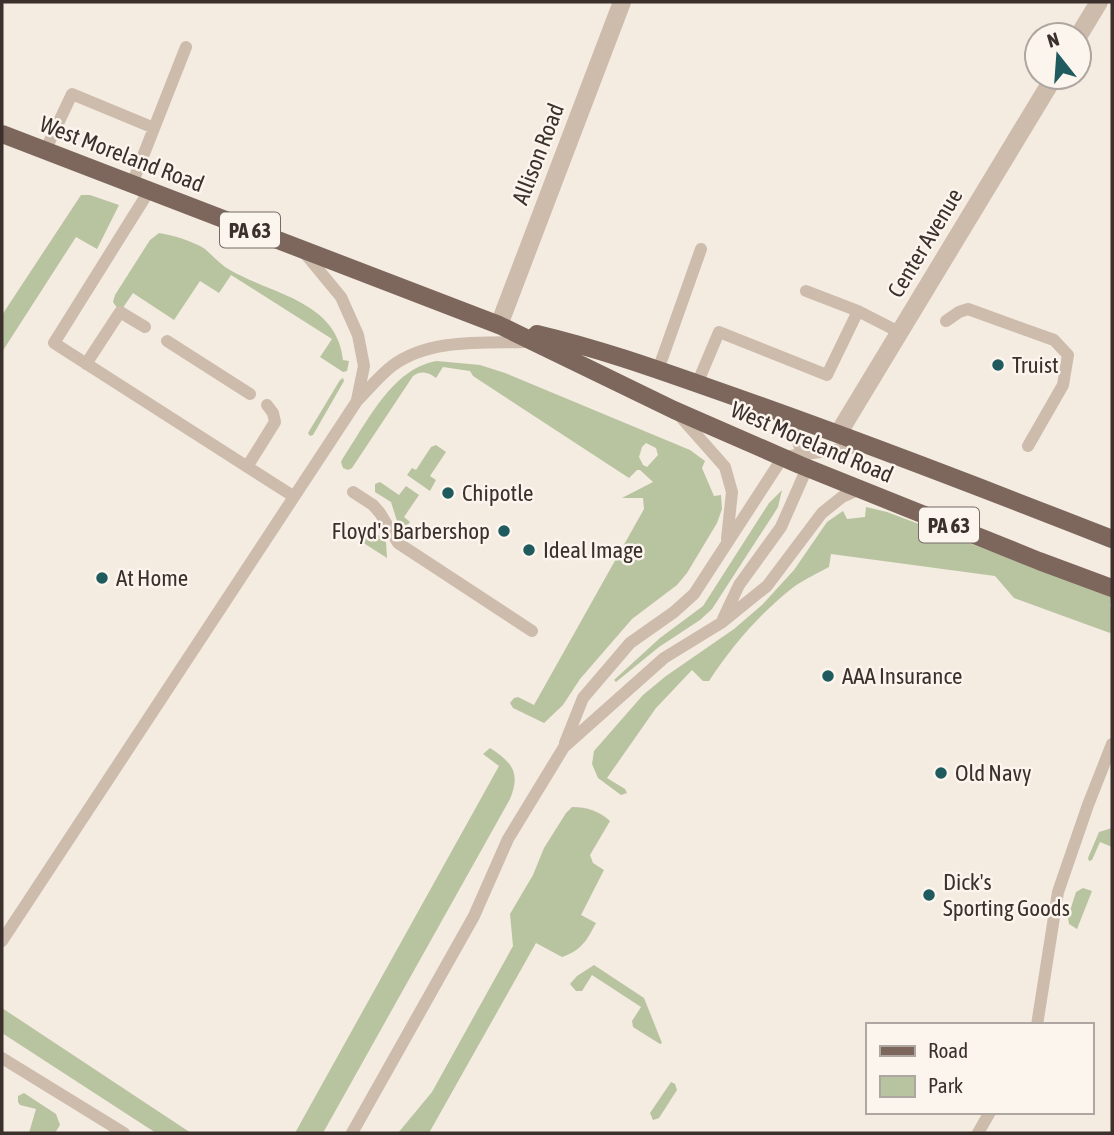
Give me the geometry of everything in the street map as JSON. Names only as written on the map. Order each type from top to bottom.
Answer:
[{"type":"main road","name":"West Moreland Road","points":[[2,134],[499,325],[674,410],[783,457],[805,461],[860,489],[1112,588]]},
{"type":"main road","name":"West Moreland Road","points":[[499,325],[594,347],[958,478],[1112,539]]},
{"type":"street","points":[[1087,21],[1099,2]]},
{"type":"street","name":"Allison Road","points":[[499,325],[616,4]]},
{"type":"street","name":"Center Avenue","points":[[838,434],[1045,91]]},
{"type":"lane","points":[[132,184],[186,47]]},
{"type":"lane","points":[[45,151],[72,94],[154,128]]},
{"type":"lane","points":[[149,191],[54,343],[293,496]]},
{"type":"lane","points":[[300,248],[341,297],[358,335],[364,366],[357,401]]},
{"type":"lane","points":[[658,370],[701,248]]},
{"type":"lane","points":[[806,291],[858,311],[899,332]]},
{"type":"lane","points":[[947,321],[958,312],[968,309],[1054,340],[1068,355],[1063,385],[1028,446]]},
{"type":"lane","points":[[698,384],[719,332],[827,374],[858,311]]},
{"type":"lane","points":[[86,364],[120,312],[145,327]]},
{"type":"lane","points":[[167,341],[250,394]]},
{"type":"lane","points":[[2,941],[357,401],[392,366],[415,353],[454,345],[536,341]]},
{"type":"lane","points":[[247,467],[275,422],[273,412],[267,405]]},
{"type":"lane","points":[[674,410],[725,467],[732,492],[731,519],[725,545]]},
{"type":"lane","points":[[721,623],[739,585],[781,527],[805,461],[789,416]]},
{"type":"lane","points":[[805,461],[866,445]]},
{"type":"lane","points":[[352,1133],[474,916],[508,839],[564,747],[583,698],[631,643],[694,594],[783,457]]},
{"type":"lane","points":[[564,747],[664,658],[721,623],[767,586],[821,513],[842,497],[860,489]]},
{"type":"lane","points":[[353,492],[373,505],[398,543],[531,631]]},
{"type":"lane","points":[[1037,1023],[1058,892],[1112,744]]},
{"type":"lane","points":[[2,1058],[118,1132]]},
{"type":"lane","points":[[978,1133],[988,1114]]},
{"type":"green space","points":[[81,195],[90,195],[119,205],[97,249],[76,237],[2,352],[2,315]]},
{"type":"green space","points":[[159,233],[200,246],[230,270],[316,312],[329,325],[338,340],[343,360],[349,361],[347,371],[343,372],[320,357],[332,339],[231,275],[219,293],[200,281],[174,320],[133,293],[120,312],[113,302],[115,295],[150,240]]},
{"type":"green space","points":[[437,361],[480,365],[690,450],[705,461],[702,468],[714,496],[721,495],[722,509],[717,523],[687,573],[677,585],[632,619],[580,679],[563,705],[544,723],[513,708],[510,703],[518,697],[534,705],[644,509],[643,498],[622,498],[653,482],[640,470],[629,478],[473,376],[470,371],[443,367],[436,378],[425,372],[413,376],[352,468],[343,468],[343,458],[382,399],[407,374]],"holes":[[[646,443],[656,448],[658,455],[647,467],[643,465],[639,457],[642,447]]]},
{"type":"green space","points":[[343,378],[344,381],[310,436],[308,433]]},
{"type":"green space","points":[[436,445],[446,452],[430,476],[436,480],[430,491],[407,475],[412,468],[416,470],[431,447]]},
{"type":"green space","points":[[380,482],[399,495],[406,486],[419,495],[404,517],[410,522],[406,527],[397,521],[391,502],[375,492],[375,484]]},
{"type":"green space","points":[[782,490],[778,507],[712,609],[616,682],[614,680],[660,638],[703,606],[769,503]]},
{"type":"green space","points":[[866,507],[887,512],[1112,597],[1112,630],[1110,633],[1014,598],[995,576],[831,554],[829,567],[795,586],[759,618],[737,642],[709,681],[703,681],[692,670],[656,708],[607,778],[627,793],[621,795],[598,778],[592,764],[594,751],[643,695],[734,629],[762,605],[794,570],[827,522],[843,511],[847,519],[865,517]]},
{"type":"green space","points":[[372,529],[386,542],[387,558],[362,542]]},
{"type":"green space","points":[[490,748],[504,758],[512,769],[515,782],[510,799],[323,1133],[295,1133],[499,766],[483,754]]},
{"type":"green space","points":[[572,807],[592,810],[610,821],[590,855],[593,863],[604,870],[581,915],[596,923],[593,929],[579,948],[562,957],[536,943],[429,1133],[398,1133],[432,1092],[513,946],[510,914],[533,875],[544,848]]},
{"type":"green space","points":[[1112,828],[1112,847],[1100,842],[1089,861],[1099,832]]},
{"type":"green space","points":[[1083,888],[1092,891],[1077,929],[1069,924],[1068,917],[1076,892]]},
{"type":"green space","points":[[594,965],[644,998],[662,1043],[633,1027],[632,1021],[641,1007],[592,975],[582,991],[576,991],[570,984]]},
{"type":"green space","points":[[2,1008],[191,1133],[156,1133],[2,1033]]},
{"type":"green space","points":[[671,1082],[677,1090],[659,1118],[653,1120],[650,1113]]},
{"type":"green space","points":[[24,1093],[56,1114],[60,1125],[55,1133],[29,1133],[36,1109],[20,1105],[18,1096]]},
{"type":"place","name":"Truist","points":[[998,365]]},
{"type":"place","name":"Chipotle","points":[[448,493]]},
{"type":"place","name":"Floyd's Barbershop","points":[[504,531]]},
{"type":"place","name":"Ideal Image","points":[[529,550]]},
{"type":"place","name":"At Home","points":[[102,578]]},
{"type":"place","name":"AAA Insurance","points":[[828,676]]},
{"type":"place","name":"Old Navy","points":[[941,773]]},
{"type":"place","name":"Dick's Sporting Goods","points":[[929,895]]}]
